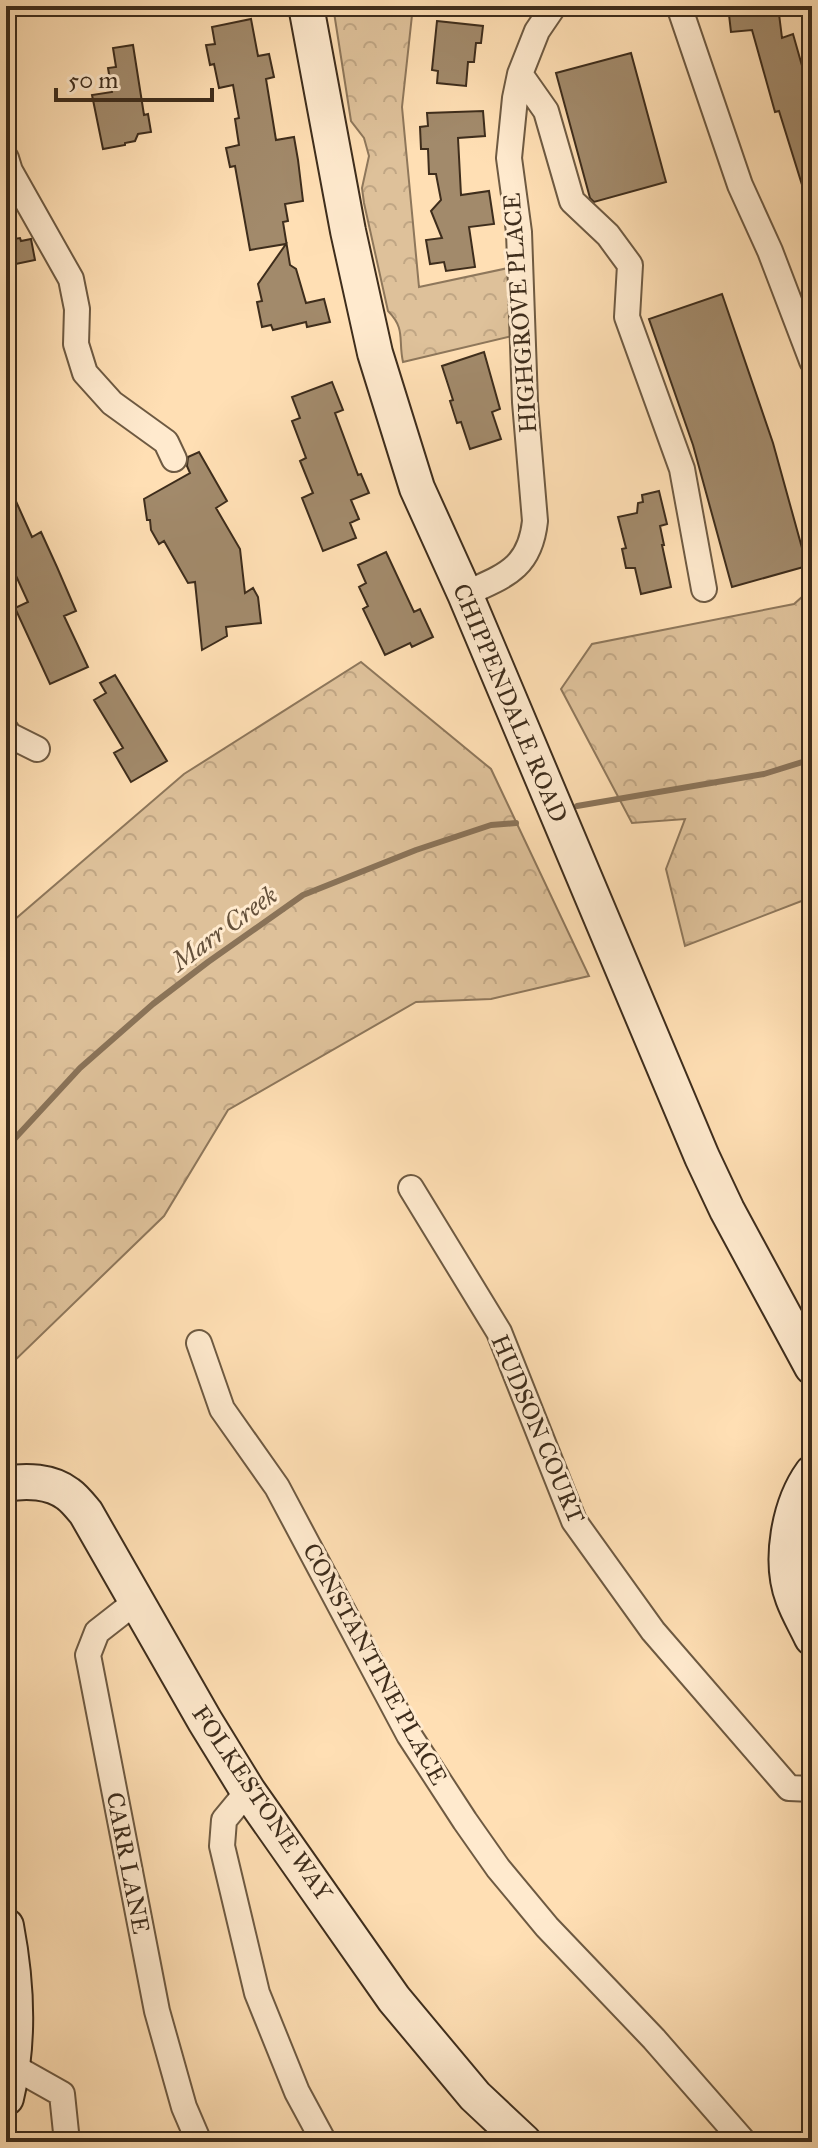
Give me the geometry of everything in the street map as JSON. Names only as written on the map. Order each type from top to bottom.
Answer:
[{"type":"street","name":"CHIPPENDALE ROAD","points":[[306,6],[348,231],[375,353],[417,488],[465,594],[702,1157],[749,1252],[812,1367]]},
{"type":"street","name":"HIGHGROVE PLACE","points":[[465,594],[517,567],[530,548],[533,535],[535,521],[525,402],[519,232],[509,158],[520,74],[537,31],[554,6]]},
{"type":"street","points":[[679,6],[740,185],[770,251],[812,361]]},
{"type":"street","points":[[520,74],[546,111],[572,201],[608,235],[630,265],[627,317],[682,469],[704,589]]},
{"type":"street","points":[[6,158],[10,171],[71,279],[77,309],[76,344],[85,373],[112,403],[166,442],[174,459]]},
{"type":"street","points":[[6,730],[9,735],[37,749]]},
{"type":"street","name":"HUDSON COURT","points":[[411,1188],[499,1332],[574,1521],[653,1631],[789,1788],[812,1789]]},
{"type":"street","name":"CONSTANTINE PLACE","points":[[199,1343],[222,1409],[277,1487],[409,1735],[465,1821],[498,1868],[547,1927],[654,2039],[744,2142]]},
{"type":"street","points":[[812,1473],[802,1488],[790,1528],[786,1562],[792,1596],[812,1638]]},
{"type":"street","name":"FOLKESTONE WAY","points":[[6,1484],[25,1480],[68,1494],[86,1513],[248,1791],[394,1999],[475,2096],[524,2142]]},
{"type":"street","name":"CARR LANE","points":[[138,1600],[97,1632],[88,1655],[157,2011],[184,2107],[199,2142]]},
{"type":"street","points":[[248,1791],[224,1820],[222,1846],[257,1993],[297,2092],[324,2142]]},
{"type":"street","points":[[6,1926],[12,1956],[17,2027],[10,2082],[62,2094],[67,2142]]},
{"type":"green space","points":[[333,6],[413,6],[402,107],[419,287],[513,267],[516,335],[403,362],[399,329],[388,311],[364,203],[362,188],[369,156],[364,138],[351,121]]},
{"type":"green space","points":[[812,588],[812,897],[685,946],[666,869],[685,819],[632,823],[561,689],[592,644],[794,604]]},
{"type":"green space","points":[[361,662],[491,769],[589,976],[491,999],[416,1002],[228,1110],[164,1216],[6,1369],[6,927],[184,774]]},
{"type":"building","points":[[728,6],[778,6],[782,38],[793,34],[812,101],[812,203],[808,204],[779,111],[775,112],[752,30],[731,32]]},
{"type":"building","points":[[251,19],[258,56],[269,54],[274,77],[266,79],[276,140],[294,137],[298,160],[303,201],[285,204],[288,221],[283,222],[290,265],[296,269],[306,303],[324,299],[330,322],[307,327],[306,322],[273,330],[271,325],[262,327],[257,302],[262,301],[258,284],[286,244],[250,250],[235,166],[230,167],[226,148],[239,145],[235,119],[239,118],[233,85],[219,88],[206,45],[215,44],[212,27]]},
{"type":"building","points":[[437,21],[483,26],[481,43],[476,43],[474,62],[468,62],[466,86],[437,83],[438,71],[432,70]]},
{"type":"building","points":[[133,45],[144,115],[148,114],[151,132],[138,134],[135,141],[125,145],[103,149],[92,95],[112,92],[108,68],[116,67],[113,48]]},
{"type":"building","points":[[631,53],[666,182],[594,202],[590,198],[556,73]]},
{"type":"building","points":[[483,111],[485,136],[458,138],[461,195],[489,191],[494,224],[469,227],[475,267],[446,271],[444,262],[430,264],[426,240],[442,238],[431,211],[441,200],[436,174],[429,174],[428,149],[421,149],[420,127],[428,126],[427,113]]},
{"type":"building","points":[[20,238],[21,241],[31,239],[35,260],[6,266],[6,240]]},
{"type":"building","points":[[722,294],[773,443],[807,566],[732,587],[693,445],[649,319]]},
{"type":"building","points":[[484,352],[500,409],[492,412],[501,439],[470,449],[461,422],[457,423],[442,366]]},
{"type":"building","points":[[332,382],[343,410],[335,413],[358,475],[361,474],[369,493],[351,500],[359,519],[350,523],[356,538],[323,551],[302,498],[313,493],[300,461],[306,458],[292,421],[300,418],[292,397]]},
{"type":"building","points":[[199,452],[227,501],[216,508],[240,549],[245,593],[253,588],[258,597],[261,623],[226,627],[227,636],[202,650],[195,582],[188,583],[164,541],[159,544],[151,530],[150,520],[147,520],[144,499],[190,473],[188,457]]},
{"type":"building","points":[[6,479],[32,537],[41,532],[76,611],[64,616],[88,667],[50,684],[15,608],[28,602],[6,554]]},
{"type":"building","points":[[659,491],[667,524],[660,526],[671,587],[641,594],[635,568],[626,568],[622,549],[626,548],[618,517],[637,513],[638,503],[643,502],[642,495]]},
{"type":"building","points":[[386,552],[414,612],[420,609],[433,637],[412,647],[410,643],[385,655],[363,609],[368,606],[359,587],[366,583],[358,565]]},
{"type":"building","points":[[115,675],[167,761],[131,782],[114,753],[123,748],[94,700],[106,693],[100,683]]},
{"type":"waterway","name":"Marr Creek","points":[[577,806],[764,774],[812,759]]},
{"type":"waterway","name":"Marr Creek","points":[[6,1148],[80,1068],[153,1004],[303,895],[416,850],[491,825],[516,823]]}]
